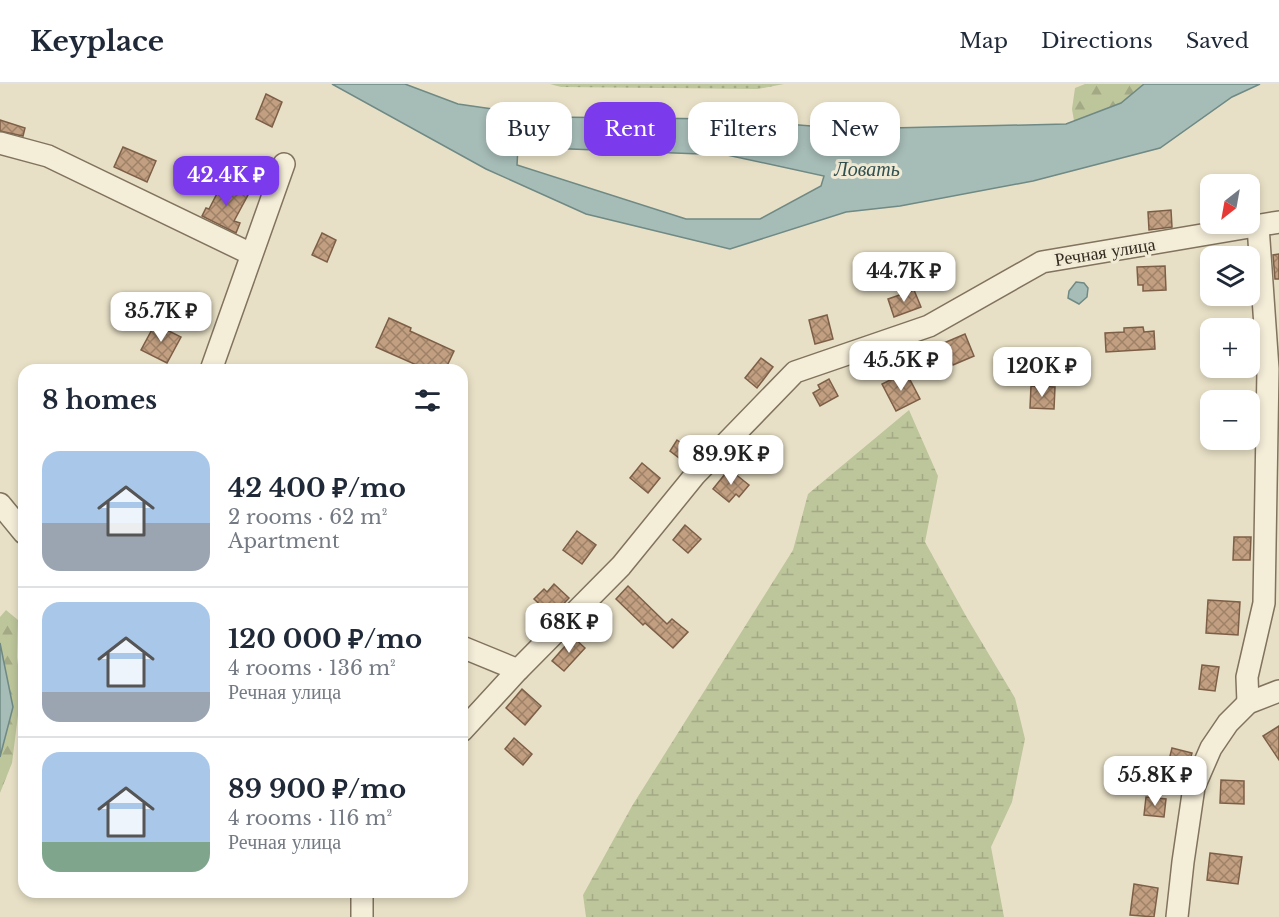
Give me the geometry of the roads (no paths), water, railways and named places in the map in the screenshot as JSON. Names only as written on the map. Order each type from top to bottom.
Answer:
[{"type":"street","points":[[0,143],[48,156],[251,254]]},
{"type":"street","points":[[213,364],[284,164]]},
{"type":"street","name":"Речная улица","points":[[1260,226],[1279,222]]},
{"type":"street","name":"Речная улица","points":[[468,724],[518,670],[621,566],[695,475],[795,372],[929,326],[1042,262],[1210,234]]},
{"type":"street","points":[[1248,703],[1247,676],[1264,603],[1268,369],[1259,234]]},
{"type":"street","points":[[0,504],[18,526]]},
{"type":"street","points":[[468,650],[518,670]]},
{"type":"street","points":[[1177,917],[1194,787],[1211,748],[1228,723],[1248,703],[1279,691]]},
{"type":"street","points":[[362,917],[363,898]]},
{"type":"water","name":"Ловать","points":[[332,84],[405,84],[458,104],[486,108],[486,156],[518,156],[517,165],[686,219],[760,219],[821,186],[824,176],[732,156],[798,156],[798,125],[810,126],[810,156],[900,156],[900,128],[1066,124],[1121,103],[1144,84],[1260,84],[1232,97],[1160,148],[1033,181],[900,206],[846,212],[730,249],[586,214],[486,169]]},
{"type":"water","name":"Ловать","points":[[572,117],[584,117],[584,150],[572,149]]},
{"type":"water","name":"Ловать","points":[[676,118],[688,119],[688,154],[676,153]]},
{"type":"water","points":[[1076,282],[1084,283],[1088,288],[1087,297],[1079,304],[1068,298],[1069,291]]},
{"type":"water","points":[[0,643],[13,707],[0,757]]}]
